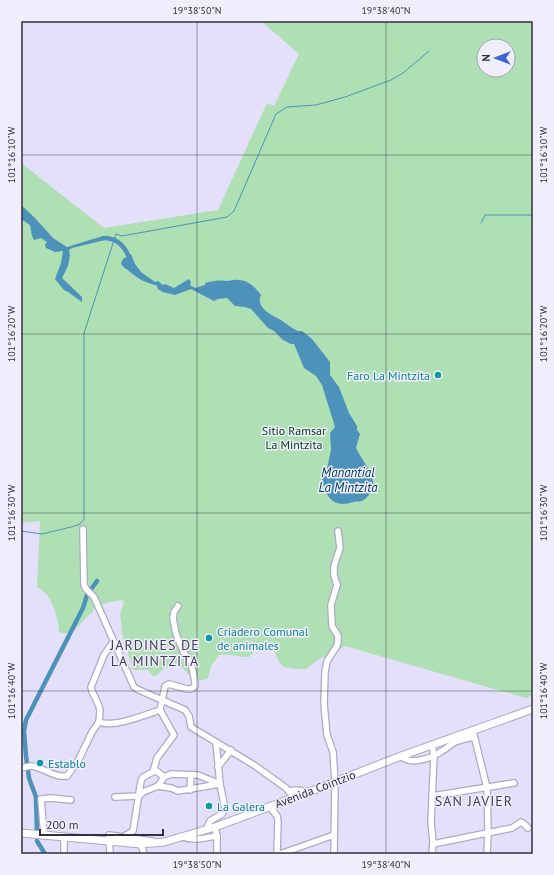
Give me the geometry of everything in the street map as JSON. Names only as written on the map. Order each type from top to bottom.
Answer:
[{"type":"main road","name":"Avenida Cointzio","points":[[21,834],[141,844],[164,842],[215,827],[401,756],[432,745],[473,734],[533,709]]},
{"type":"street","points":[[83,529],[84,585],[104,619],[134,687],[185,710],[189,716],[191,726],[254,765],[289,791],[294,798]]},
{"type":"street","points":[[334,854],[335,782],[333,752],[327,735],[324,704],[325,672],[328,661],[337,646],[338,641],[338,636],[332,626],[331,605],[337,585],[334,575],[334,566],[340,548],[338,531]]},
{"type":"street","points":[[123,837],[133,831],[141,781],[143,777],[152,772],[157,758],[174,735],[160,710],[165,686],[169,684],[187,690],[195,686],[191,662],[184,653],[176,634],[173,618],[174,612],[178,606]]},
{"type":"street","points":[[26,767],[43,770],[60,777],[67,776],[78,761],[92,732],[99,722],[99,706],[91,687],[104,655],[113,642]]},
{"type":"street","points":[[99,722],[103,724],[120,722],[160,710]]},
{"type":"street","points":[[401,756],[404,760],[412,762],[419,761],[441,753],[455,743],[473,734],[487,788],[487,854]]},
{"type":"street","points":[[206,830],[210,821],[222,814],[225,809],[220,784],[216,742]]},
{"type":"street","points":[[432,745],[434,755],[431,822],[433,844],[432,854]]},
{"type":"street","points":[[218,767],[231,750]]},
{"type":"street","points":[[154,769],[164,777]]},
{"type":"street","points":[[158,786],[164,777],[171,774],[204,776],[220,784]]},
{"type":"street","points":[[190,790],[191,775]]},
{"type":"street","points":[[432,796],[514,783]]},
{"type":"street","points":[[114,797],[139,796],[143,792],[158,786],[171,788],[178,791],[220,784]]},
{"type":"street","points":[[289,791],[296,790],[309,792]]},
{"type":"street","points":[[132,796],[135,816]]},
{"type":"street","points":[[44,836],[41,799],[51,798],[71,800]]},
{"type":"street","points":[[270,807],[277,816],[278,821],[277,854]]},
{"type":"street","points":[[433,844],[512,828],[521,822],[528,828]]},
{"type":"street","points":[[215,827],[217,836],[217,854]]},
{"type":"street","points":[[110,854],[109,835],[164,842]]},
{"type":"street","points":[[280,854],[334,835]]},
{"type":"street","points":[[182,837],[195,839],[217,836]]},
{"type":"street","points":[[64,837],[64,854]]},
{"type":"street","points":[[141,844],[144,854]]},
{"type":"green space","name":"Sitio Ramsar La Mintzita","points":[[261,21],[533,21],[533,695],[526,698],[345,646],[319,659],[306,669],[284,667],[279,662],[271,645],[257,645],[255,651],[249,657],[226,654],[219,655],[211,666],[208,678],[204,680],[192,677],[180,665],[167,668],[156,676],[153,676],[148,670],[133,670],[122,633],[120,614],[124,602],[122,600],[96,606],[94,610],[74,630],[64,633],[59,632],[57,617],[51,601],[45,593],[37,587],[40,521],[21,523],[21,163],[104,228],[218,210],[267,103],[274,106],[299,54]]},
{"type":"water","points":[[21,205],[53,238],[67,247],[103,236],[105,240],[69,250],[69,261],[62,278],[82,297],[82,302],[64,290],[55,279],[61,263],[63,251],[55,252],[46,248],[45,245],[47,242],[41,238],[34,240],[30,225],[21,219]]},
{"type":"water","name":"Manantial La Mintzita","points":[[131,254],[135,264],[141,272],[155,282],[158,281],[163,285],[165,284],[174,288],[189,279],[191,282],[190,285],[195,288],[205,285],[205,283],[216,281],[246,281],[261,295],[260,304],[265,310],[294,329],[302,331],[312,339],[330,362],[330,375],[339,387],[349,413],[360,434],[356,448],[370,472],[373,481],[372,490],[365,500],[342,504],[333,501],[327,494],[323,483],[323,474],[327,469],[331,450],[330,433],[335,427],[322,385],[316,376],[304,368],[294,344],[283,340],[274,331],[268,328],[251,309],[235,306],[227,298],[214,301],[191,289],[175,295],[163,292],[158,289],[156,285],[142,280],[123,266],[121,263],[123,259]]},
{"type":"waterway","points":[[21,531],[42,534],[80,524],[84,519],[84,333],[116,234],[122,236],[227,217],[234,211],[276,114],[287,107],[316,105],[345,97],[391,80],[403,73],[429,51]]},
{"type":"waterway","points":[[481,223],[485,215],[533,215]]},
{"type":"waterway","points":[[104,238],[119,242],[128,255]]},
{"type":"waterway","points":[[37,834],[36,797],[29,778],[26,756],[24,731],[26,720],[83,608],[87,595],[97,581]]},
{"type":"waterway","points":[[37,841],[45,854]]},
{"type":"place","name":"Faro La Mintzita","points":[[438,375]]},
{"type":"place","name":"Criadero Comunal de animales","points":[[209,638]]},
{"type":"place","name":"Establo","points":[[40,763]]},
{"type":"place","name":"La Galera","points":[[209,806]]},
{"type":"district","name":"JARDINES DE LA MINTZITA","points":[[155,654]]},
{"type":"district","name":"SAN JAVIER","points":[[474,801]]}]
